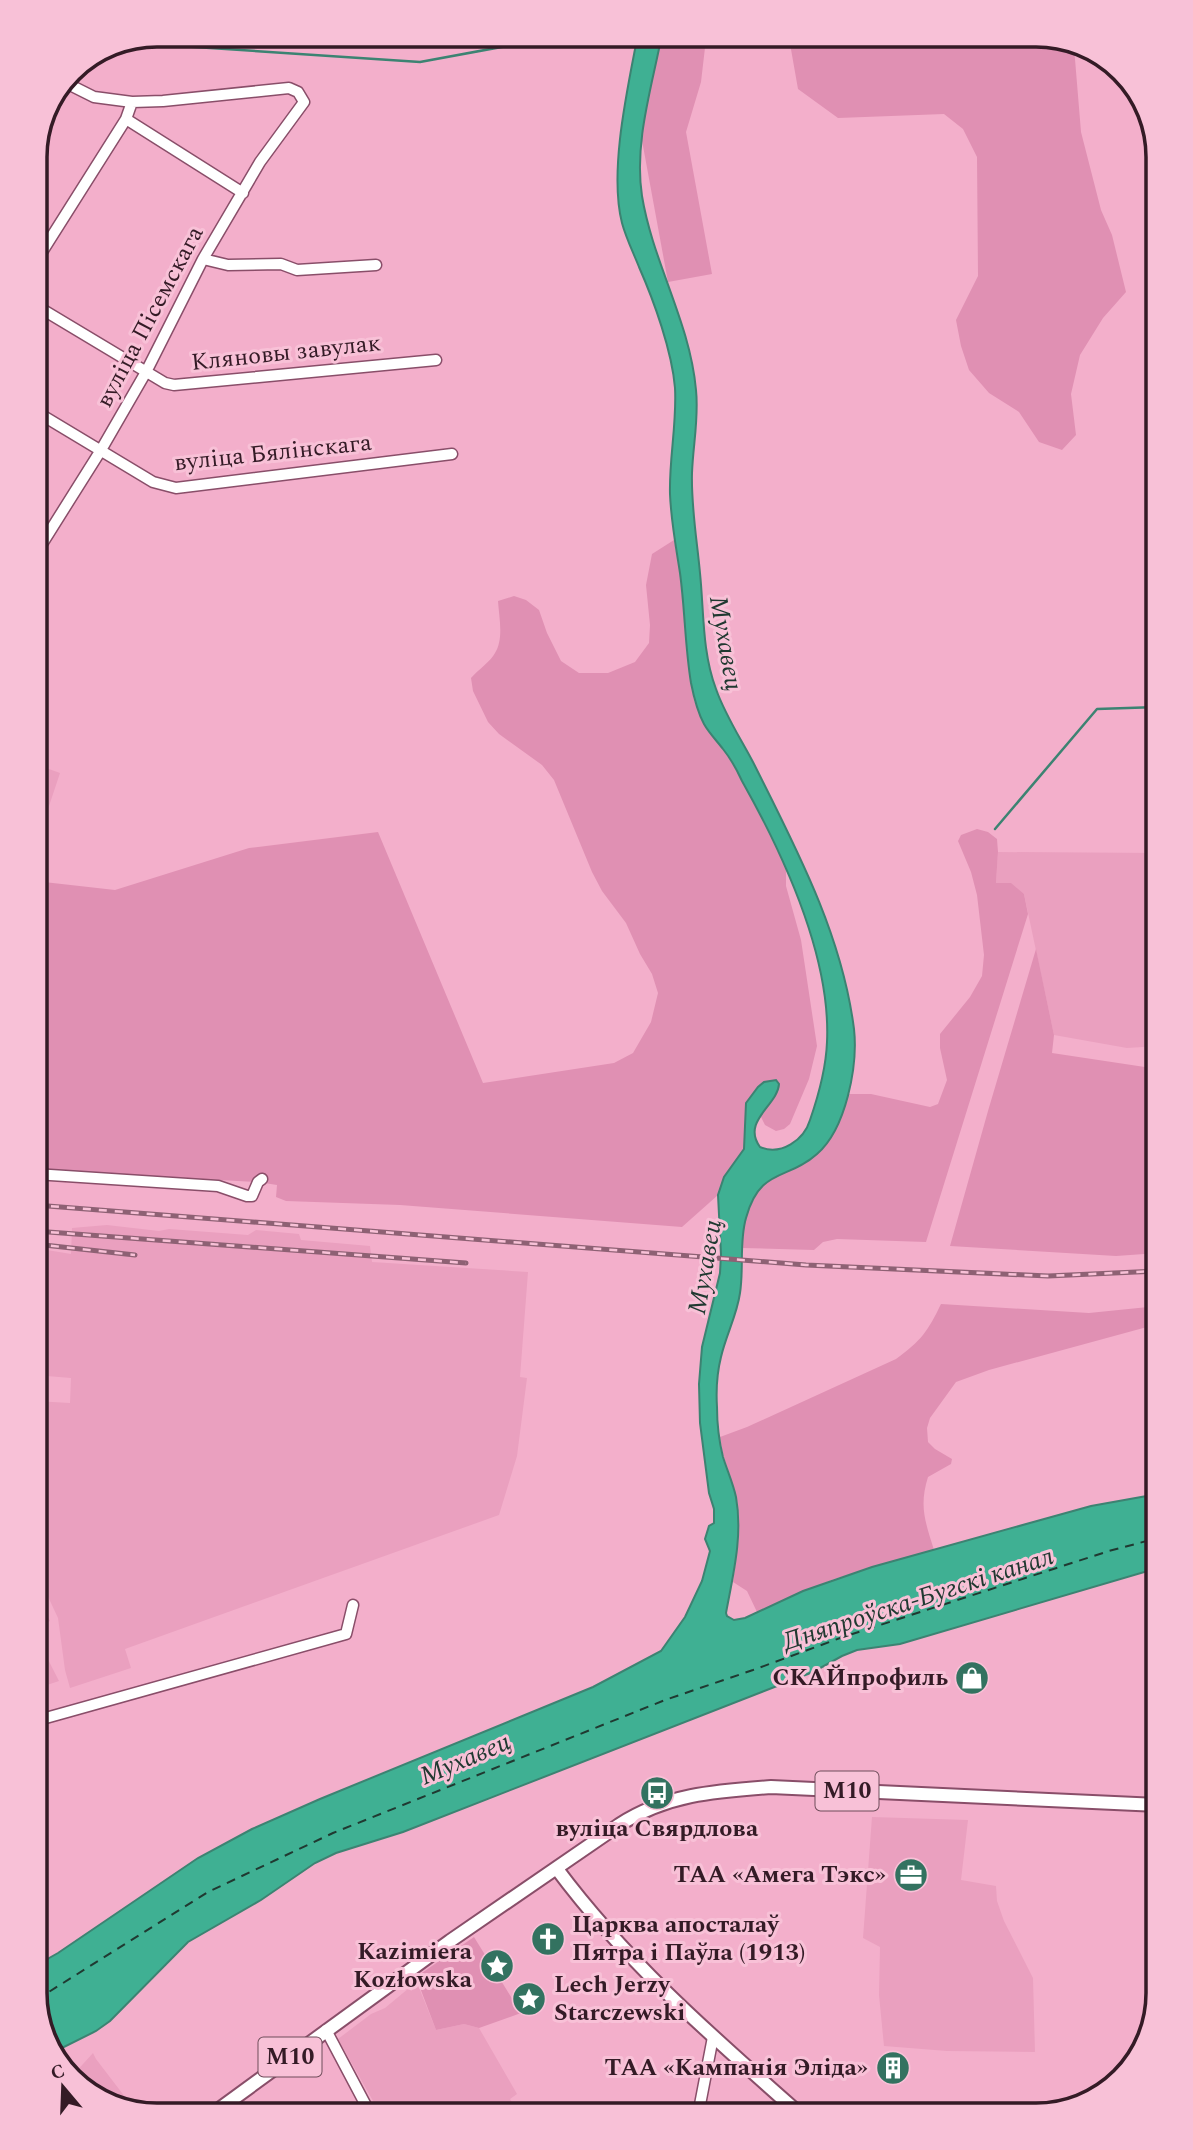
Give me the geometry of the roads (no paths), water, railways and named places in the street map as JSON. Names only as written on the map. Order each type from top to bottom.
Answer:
[{"type":"main road","name":"М10","points":[[227,2103],[450,1941],[619,1825],[649,1808],[680,1798],[771,1787],[1146,1804]]},
{"type":"main road","points":[[557,1869],[587,1909],[620,1946],[683,2010],[787,2103]]},
{"type":"street","points":[[47,244],[126,118],[132,102],[94,97],[73,87]]},
{"type":"street","name":"вуліца Пісемскага","points":[[47,536],[146,372],[203,259],[260,162],[304,102],[298,92],[289,88],[132,102]]},
{"type":"street","points":[[126,118],[243,192]]},
{"type":"street","points":[[203,259],[228,265],[281,264],[297,270],[376,265]]},
{"type":"street","name":"Кляновы завулак","points":[[47,312],[165,383],[174,385],[436,360]]},
{"type":"street","name":"вуліца Бялінскага","points":[[47,418],[153,482],[176,488],[452,454]]},
{"type":"street","points":[[47,1175],[218,1186],[247,1196],[252,1196],[262,1179]]},
{"type":"street","points":[[47,1718],[346,1634],[353,1605]]},
{"type":"street","points":[[326,2030],[365,2103]]},
{"type":"street","points":[[700,2103],[713,2037]]},
{"type":"water","points":[[636,47],[659,47],[645,117],[640,176],[647,221],[687,340],[696,390],[692,498],[708,661],[724,708],[770,796],[815,892],[839,959],[854,1029],[852,1078],[836,1129],[817,1154],[767,1182],[759,1190],[744,1227],[740,1293],[721,1357],[717,1388],[720,1445],[735,1492],[738,1512],[736,1555],[727,1616],[734,1620],[745,1618],[803,1591],[872,1567],[1091,1506],[1146,1496],[1146,1572],[900,1644],[857,1650],[813,1672],[403,1832],[336,1853],[315,1863],[261,1900],[188,1942],[110,2021],[62,2048],[49,2014],[47,1959],[198,1858],[252,1829],[593,1687],[661,1651],[685,1617],[702,1581],[710,1551],[705,1539],[709,1526],[714,1523],[714,1509],[709,1493],[700,1423],[699,1384],[702,1347],[720,1273],[718,1195],[724,1177],[744,1149],[746,1103],[764,1082],[776,1080],[779,1084],[773,1099],[757,1121],[755,1138],[760,1147],[783,1148],[803,1134],[819,1091],[825,1062],[826,1009],[813,941],[788,873],[734,765],[704,724],[691,683],[671,504],[675,388],[662,326],[622,223],[617,180],[621,131]]},
{"type":"waterway","points":[[194,47],[420,62],[501,47]]},
{"type":"waterway","points":[[995,829],[1097,709],[1146,707]]},
{"type":"railway","points":[[47,1206],[806,1265],[1048,1276],[1146,1272]]},
{"type":"railway","points":[[47,1232],[466,1263]]},
{"type":"railway","points":[[47,1245],[135,1255]]},
{"type":"place","name":"СКАЙпрофиль","points":[[972,1678]]},
{"type":"place","name":"вуліца Свярдлова","points":[[657,1793]]},
{"type":"place","name":"ТАА «Амега Тэкс»","points":[[911,1875]]},
{"type":"place","name":"Царква апосталаў Пятра і Паўла (1913)","points":[[548,1939]]},
{"type":"place","name":"Kazimiera Kozłowska","points":[[497,1966]]},
{"type":"place","name":"Lech Jerzy Starczewski","points":[[529,1999]]},
{"type":"place","name":"ТАА «Кампанія Эліда»","points":[[893,2068]]},
{"type":"water label","name":"Мухавец","points":[[726,643]]},
{"type":"water label","name":"Мухавец","points":[[705,1267]]},
{"type":"water label","name":"Дняпроўска-Бугскі канал","points":[[918,1599]]},
{"type":"water label","name":"Мухавец","points":[[465,1759]]}]
